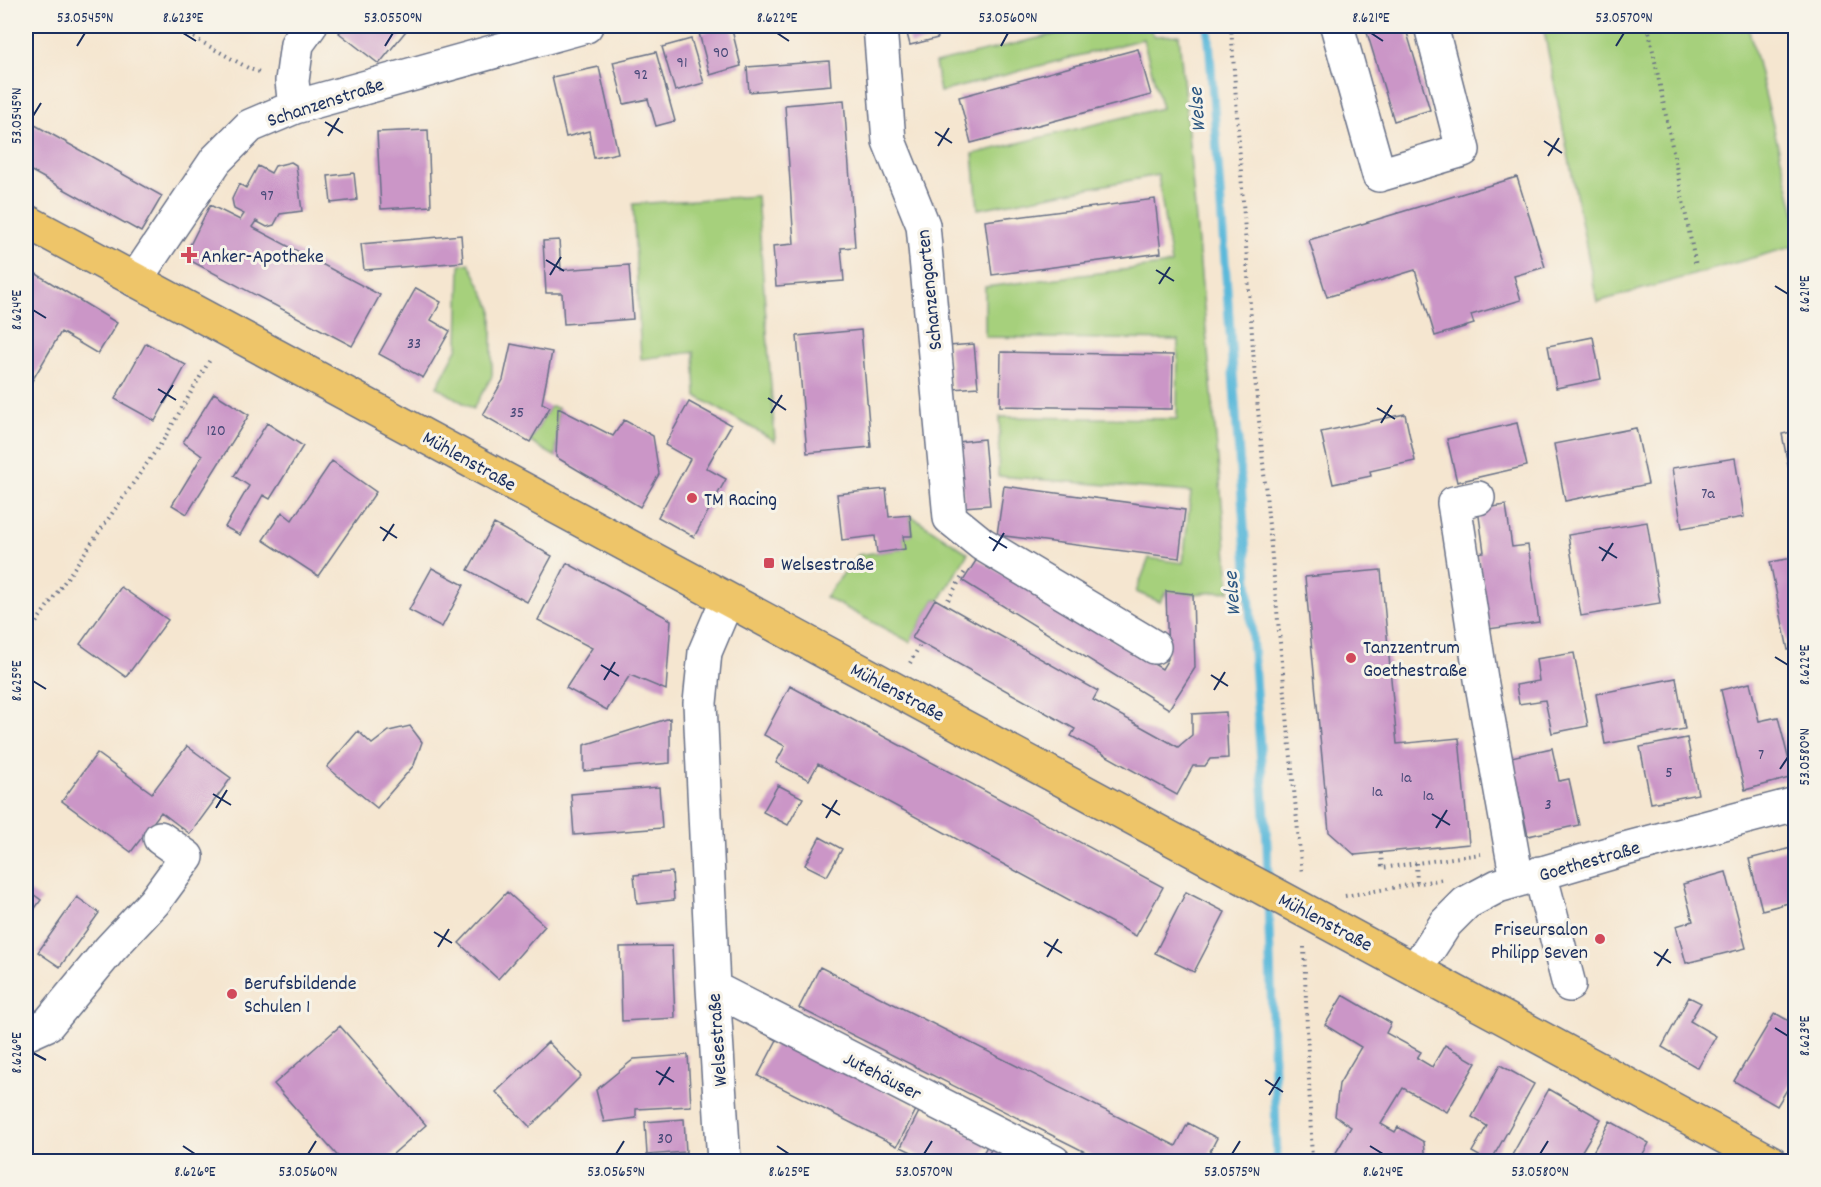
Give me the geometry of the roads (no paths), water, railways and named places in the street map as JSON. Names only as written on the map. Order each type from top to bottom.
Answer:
[{"type":"main road","name":"Mühlenstraße","points":[[26,220],[1771,1161]]},
{"type":"street","points":[[294,94],[297,44],[310,26]]},
{"type":"street","name":"Schanzenstraße","points":[[135,280],[216,160],[250,126],[294,94],[586,26]]},
{"type":"street","name":"Schanzengarten","points":[[880,26],[889,141],[923,225],[950,518],[982,544],[1154,647]]},
{"type":"street","points":[[1337,26],[1379,175],[1463,150],[1431,26]]},
{"type":"street","points":[[1478,498],[1454,503],[1481,679],[1529,877],[1569,985]]},
{"type":"street","name":"Welsestraße","points":[[724,1161],[713,988],[700,703],[705,652],[727,600]]},
{"type":"street","name":"Goethestraße","points":[[1416,969],[1446,923],[1466,903],[1498,886],[1796,804]]},
{"type":"street","points":[[26,1034],[48,1024],[110,949],[154,902],[187,857],[160,838]]},
{"type":"street","name":"Jutehäuser","points":[[713,988],[1054,1161]]},
{"type":"waterway","name":"Welse","points":[[1208,26],[1268,882]]},
{"type":"waterway","name":"Welse","points":[[1268,899],[1277,1162]]},
{"type":"place","name":"Anker-Apotheke","points":[[189,255]]},
{"type":"place","name":"TM Racing","points":[[692,498]]},
{"type":"place","name":"Welsestraße","points":[[769,563]]},
{"type":"place","name":"Tanzzentrum Goethestraße","points":[[1351,658]]},
{"type":"place","name":"Friseursalon Philipp Seven","points":[[1600,939]]},
{"type":"place","name":"Berufsbildende Schulen 1","points":[[232,994]]}]
